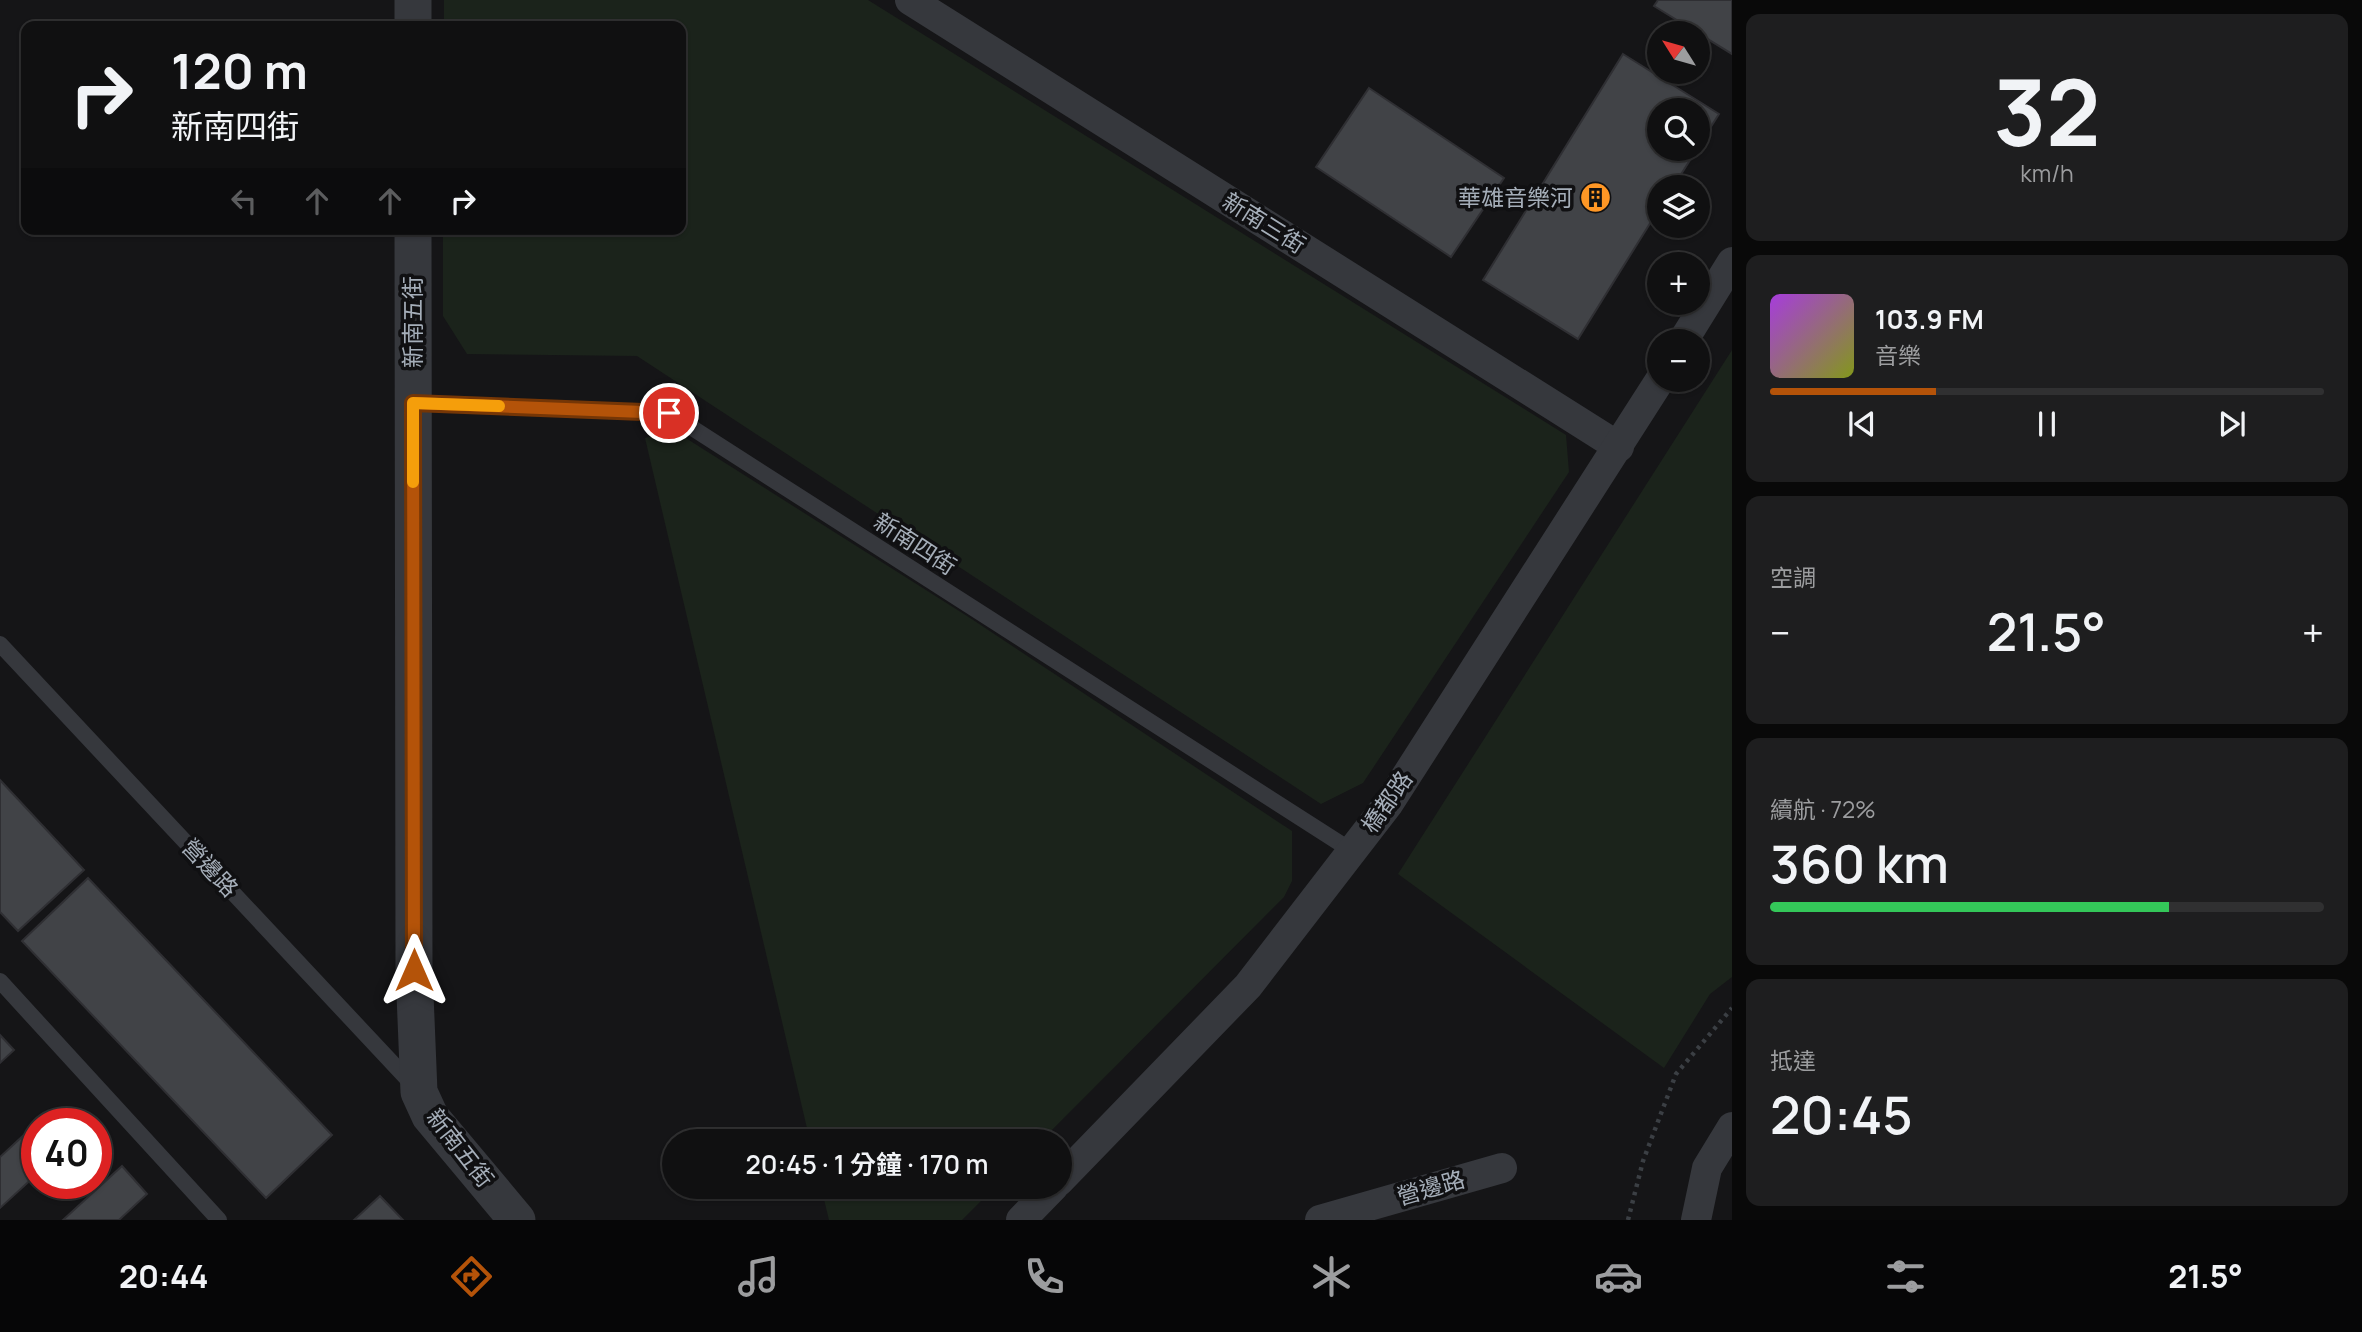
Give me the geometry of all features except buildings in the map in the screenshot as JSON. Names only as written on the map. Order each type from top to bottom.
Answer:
[{"type":"street","points":[[413,0],[413,21]]},
{"type":"street","name":"新南三街","points":[[910,0],[1619,447]]},
{"type":"street","name":"新南五街","points":[[413,235],[414,970],[419,1092],[430,1116],[517,1220]]},
{"type":"street","points":[[1690,329],[1732,262]]},
{"type":"street","name":"橋都路","points":[[1072,1168],[1248,986],[1352,851],[1396,792],[1653,392]]},
{"type":"street","points":[[1696,1220],[1707,1168],[1732,1127]]},
{"type":"street","name":"營邊路","points":[[1320,1220],[1502,1168]]},
{"type":"street","points":[[1021,1220],[1041,1199]]},
{"type":"lane","name":"新南四街","points":[[413,403],[669,413],[1352,851]]},
{"type":"lane","name":"營邊路","points":[[0,644],[419,1092]]},
{"type":"lane","points":[[0,981],[219,1220]]},
{"type":"path","points":[[1628,1220],[1643,1161],[1676,1074],[1732,1009]]},
{"type":"shaded area","points":[[444,0],[868,0],[1566,435],[1569,472],[1363,783],[1321,804],[637,356],[467,354],[443,316],[443,235],[686,235],[686,21],[444,21]]},
{"type":"shaded area","points":[[1732,350],[1732,977],[1710,994],[1664,1068],[1398,874],[1705,392],[1710,392],[1710,385]]},
{"type":"shaded area","points":[[673,430],[967,616],[1292,831],[1292,881],[1284,897],[1053,1129],[807,1129],[645,438]]},
{"type":"shaded area","points":[[824,1199],[983,1199],[962,1220],[829,1220]]},
{"type":"slow traffic","points":[[413,482],[413,403],[499,406]]},
{"type":"place","name":"華雄音樂河","points":[[1596,198]]},
{"type":"route","points":[[414,970],[413,403],[669,413]]}]
